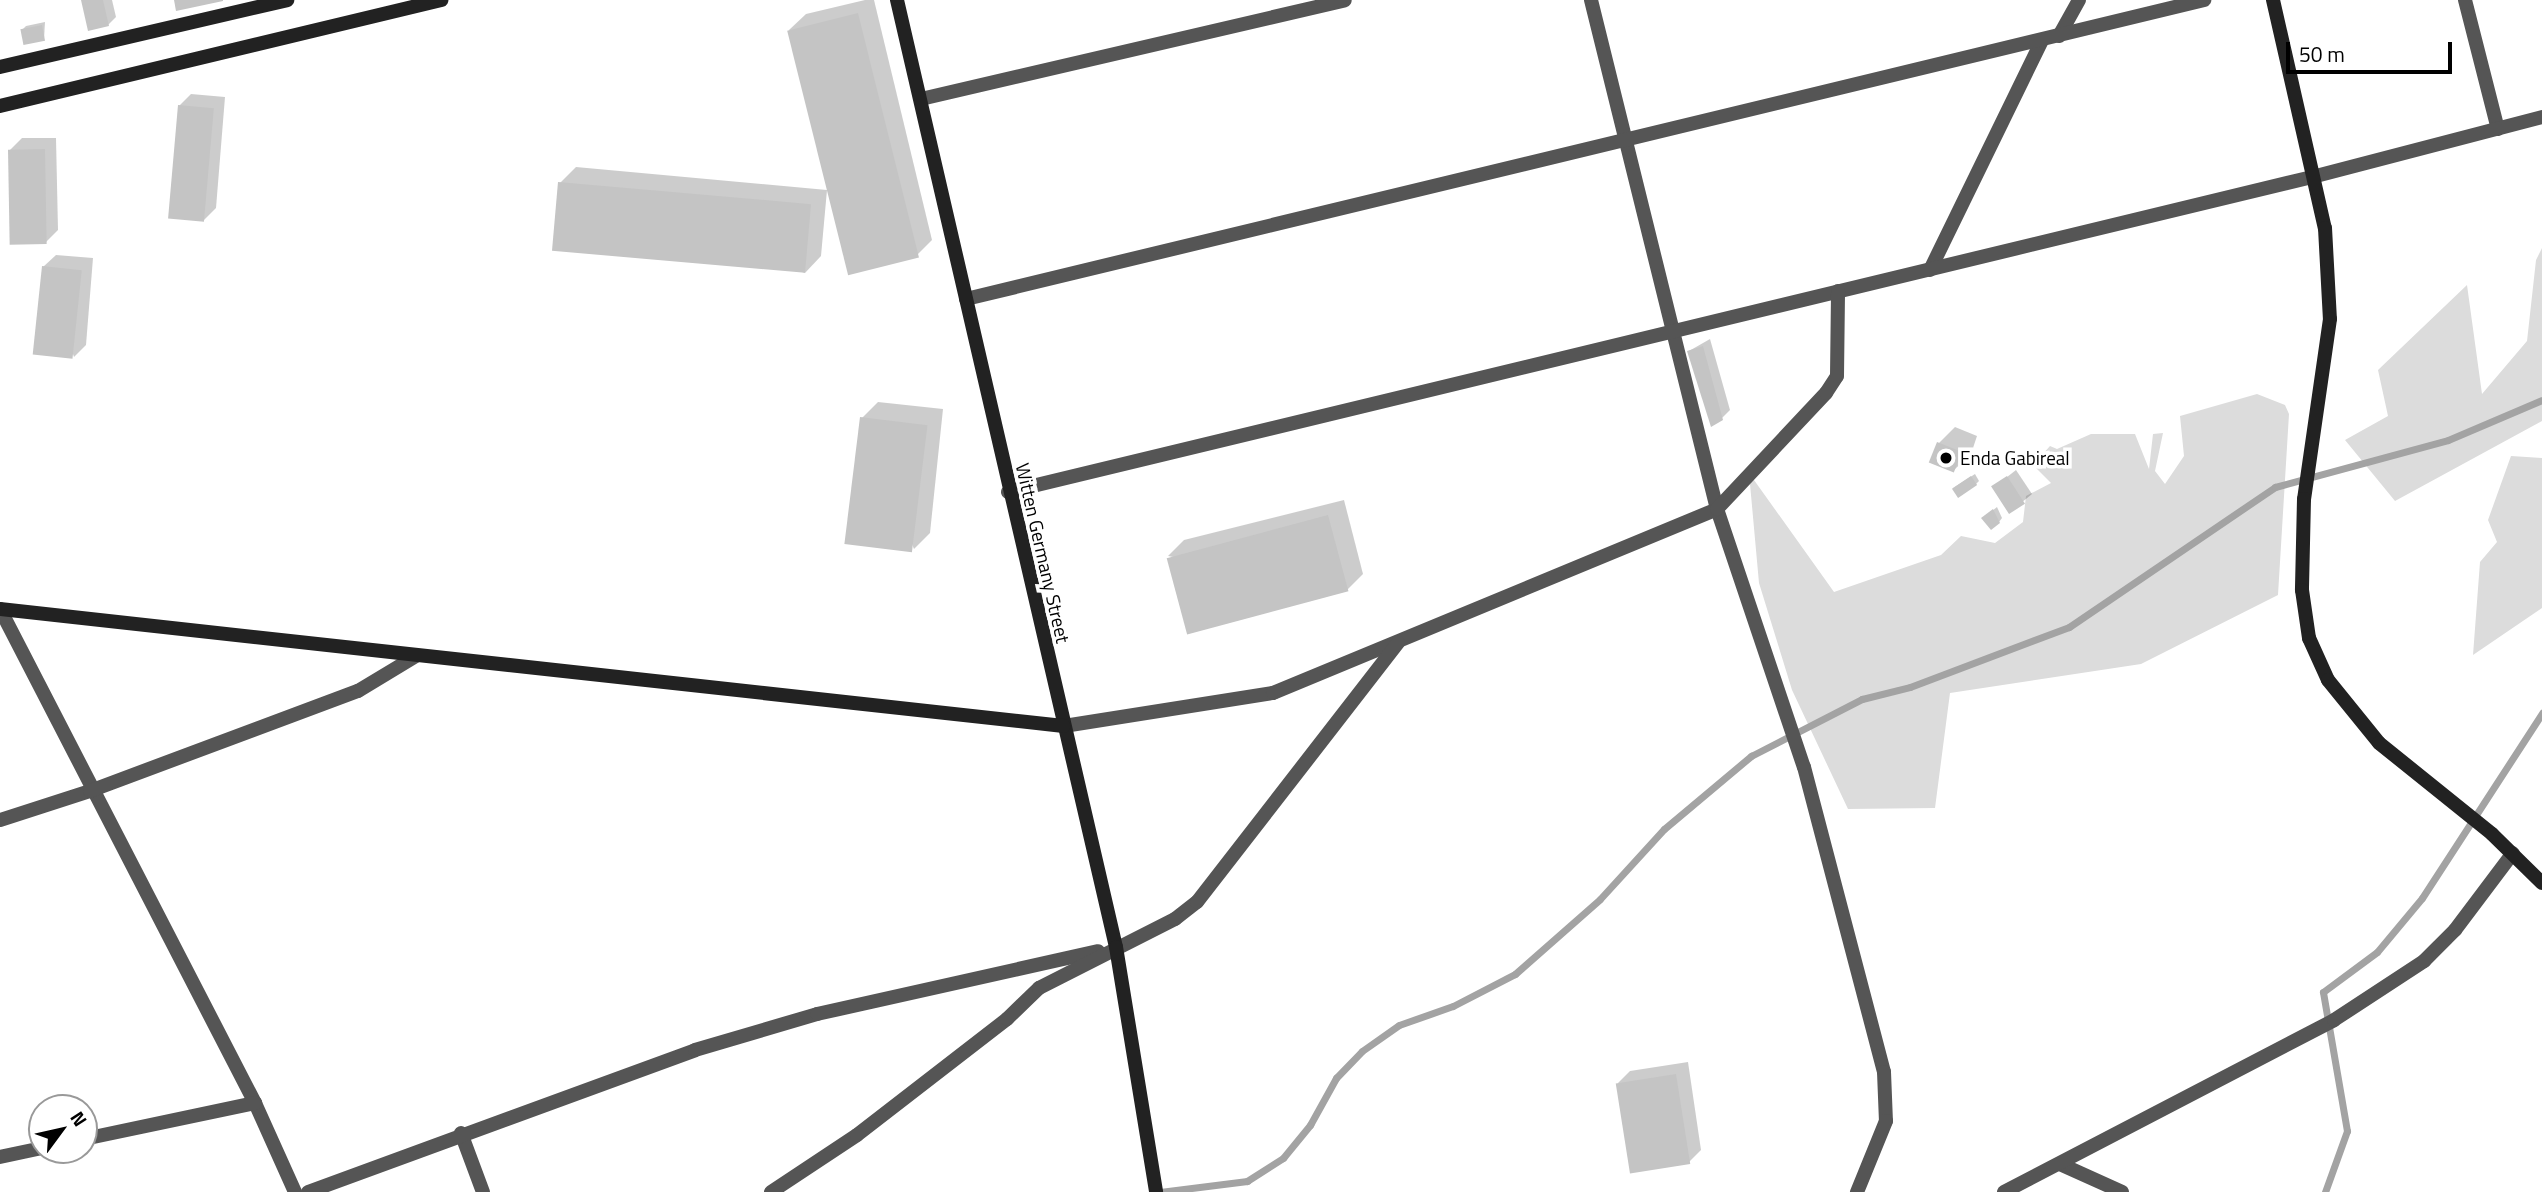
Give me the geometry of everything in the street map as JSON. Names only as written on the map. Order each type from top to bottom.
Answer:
[{"type":"street","points":[[0,67],[287,0]]},
{"type":"street","points":[[0,106],[378,7],[441,0]]},
{"type":"street","name":"Witten Germany Street","points":[[897,0],[1116,947],[1156,1192]]},
{"type":"street","points":[[921,99],[1345,0]]},
{"type":"street","points":[[1591,0],[1717,509],[1804,767],[1884,1072],[1885,1121],[1857,1192]]},
{"type":"street","points":[[2059,36],[2079,0]]},
{"type":"street","points":[[966,299],[2204,0]]},
{"type":"street","points":[[2273,0],[2316,176],[2325,228],[2330,319],[2312,425],[2304,499],[2302,590],[2309,638],[2319,662],[2379,743],[2492,834],[2542,883]]},
{"type":"street","points":[[2465,0],[2498,129]]},
{"type":"street","points":[[1930,270],[2042,40]]},
{"type":"street","points":[[1009,492],[2316,176],[2542,117]]},
{"type":"street","points":[[0,609],[1064,726],[1273,693],[1717,509],[1826,393],[1837,376],[1838,291]]},
{"type":"street","points":[[0,609],[90,791],[255,1103],[295,1192]]},
{"type":"street","points":[[771,1192],[857,1135],[1007,1019],[1040,988],[1175,919],[1197,902],[1399,642]]},
{"type":"street","points":[[0,820],[90,791],[359,691],[416,656]]},
{"type":"street","points":[[2004,1192],[2334,1020],[2424,961],[2455,930],[2513,853]]},
{"type":"street","points":[[308,1192],[461,1133],[695,1050],[817,1014],[1116,947]]},
{"type":"street","points":[[98,1136],[255,1103]]},
{"type":"street","points":[[461,1133],[483,1192]]},
{"type":"street","points":[[0,1157],[28,1151]]},
{"type":"street","points":[[2060,1164],[2122,1192]]},
{"type":"shaded area","points":[[2542,248],[2542,421],[2395,501],[2345,440],[2388,416],[2378,370],[2467,285],[2482,394],[2527,341],[2536,260]]},
{"type":"shaded area","points":[[2257,394],[2285,405],[2289,414],[2278,595],[2141,664],[1950,693],[1935,808],[1848,809],[1792,690],[1759,583],[1749,473],[1834,592],[1941,555],[1961,536],[1995,543],[2023,522],[2026,496],[2051,483],[2033,465],[2050,446],[2057,449],[2091,434],[2135,434],[2149,469],[2153,434],[2163,433],[2155,471],[2165,484],[2184,456],[2180,416]]},
{"type":"shaded area","points":[[2511,456],[2542,458],[2542,608],[2473,655],[2480,562],[2497,542],[2488,520]]},
{"type":"building","points":[[81,0],[103,0],[109,26],[88,31]]},
{"type":"building","points":[[174,0],[223,0],[223,1],[176,11]]},
{"type":"building","points":[[858,13],[919,258],[848,275],[787,31]]},
{"type":"building","points":[[42,25],[45,41],[23,45],[20,29]]},
{"type":"building","points":[[178,105],[214,108],[204,222],[168,219]]},
{"type":"building","points":[[45,149],[47,244],[10,245],[8,150]]},
{"type":"building","points":[[558,182],[811,204],[805,273],[552,251]]},
{"type":"building","points":[[42,266],[82,270],[72,359],[33,355]]},
{"type":"building","points":[[1703,346],[1723,420],[1711,427],[1687,351]]},
{"type":"building","points":[[860,417],[927,425],[912,552],[844,544]]},
{"type":"building","name":"Enda Gabireal","points":[[1937,442],[1962,452],[1954,473],[1929,462]]},
{"type":"building","points":[[1971,476],[1977,485],[1958,498],[1952,489]]},
{"type":"building","points":[[2007,476],[2025,504],[2009,514],[1991,486]]},
{"type":"building","points":[[1993,509],[2000,523],[1991,530],[1981,518]]},
{"type":"building","points":[[1328,515],[1348,591],[1187,635],[1167,558]]},
{"type":"building","points":[[1676,1074],[1690,1164],[1630,1173],[1616,1084]]},
{"type":"waterway","points":[[1160,1192],[1247,1181],[1283,1158],[1310,1125],[1336,1078],[1362,1051],[1399,1025],[1453,1006],[1515,974],[1600,899],[1664,829],[1751,756],[1862,699],[1910,687],[2069,627],[2275,487],[2448,440],[2542,400]]},
{"type":"waterway","points":[[2325,1192],[2347,1131],[2323,992],[2377,952],[2422,898],[2542,713]]},
{"type":"place","name":"Enda Gabireal","points":[[1946,458]]}]
